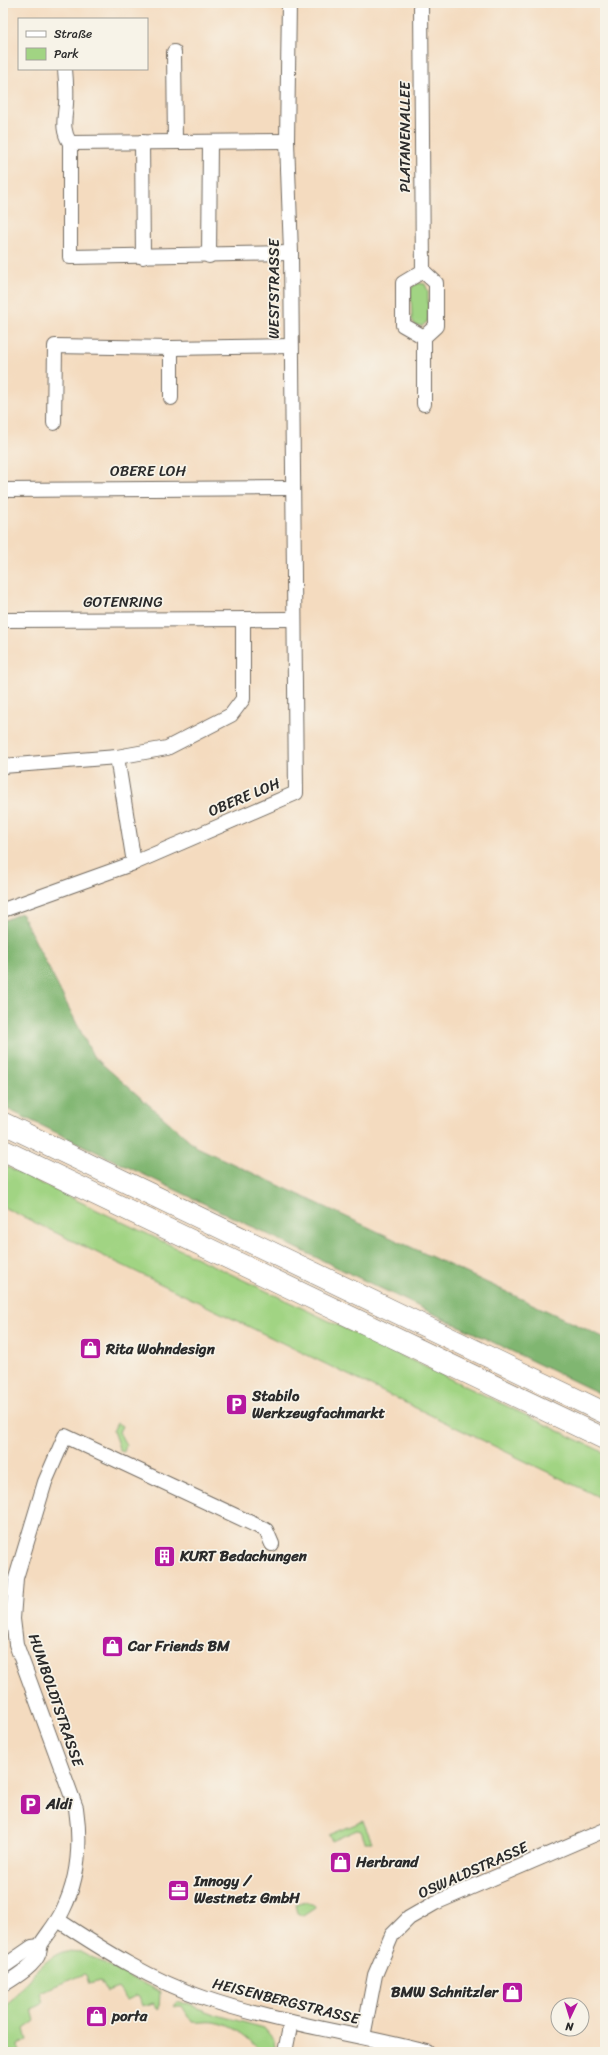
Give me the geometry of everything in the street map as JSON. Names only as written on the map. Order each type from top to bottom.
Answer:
[{"type":"highway","points":[[3,1123],[605,1412]]},
{"type":"highway","points":[[3,1150],[605,1439]]},
{"type":"street","name":"WESTSTRASSE","points":[[289,3],[287,141],[291,253],[293,576]]},
{"type":"street","name":"PLATANENALLEE","points":[[421,3],[423,271]]},
{"type":"street","points":[[174,52],[175,142]]},
{"type":"street","points":[[65,70],[66,103],[63,124],[65,135],[70,143],[70,257],[209,256],[291,253]]},
{"type":"street","points":[[70,143],[287,141]]},
{"type":"street","points":[[142,142],[143,257]]},
{"type":"street","points":[[209,256],[210,142]]},
{"type":"street","points":[[424,337],[403,324],[403,283],[423,271],[436,283],[436,326],[424,337],[424,404]]},
{"type":"street","points":[[54,423],[55,346],[171,348],[291,346]]},
{"type":"street","points":[[171,348],[171,398]]},
{"type":"street","name":"OBERE LOH","points":[[3,490],[292,488]]},
{"type":"street","name":"OBERE LOH","points":[[3,910],[134,863],[296,793],[293,576]]},
{"type":"street","points":[[3,766],[117,757],[167,748],[231,715],[243,699],[243,619]]},
{"type":"street","name":"GOTENRING","points":[[3,620],[293,619]]},
{"type":"street","points":[[117,757],[134,863]]},
{"type":"street","name":"HUMBOLDTSTRASSE","points":[[3,1985],[20,1975],[39,1953],[40,1946],[58,1920],[74,1883],[78,1856],[78,1822],[76,1808],[16,1644],[13,1619],[13,1597],[22,1553],[45,1482],[65,1436],[266,1530],[272,1544]]},
{"type":"street","name":"OSWALDSTRASSE","points":[[362,2037],[375,1974],[392,1935],[409,1918],[435,1903],[605,1830]]},
{"type":"street","name":"HEISENBERGSTRASSE","points":[[58,1920],[105,1949],[171,1985],[203,1998],[248,2012],[428,2052]]},
{"type":"street","points":[[3,1967],[32,1947],[40,1946]]},
{"type":"street","points":[[285,2052],[291,2022]]},
{"type":"green space","points":[[418,283],[425,284],[428,291],[428,318],[427,322],[422,326],[415,325],[412,319],[411,291],[412,287]]},
{"type":"green space","points":[[21,913],[93,1056],[197,1147],[605,1338],[605,1396],[3,1107],[3,921]]},
{"type":"green space","points":[[3,1165],[605,1453],[605,1500],[3,1207]]},
{"type":"green space","points":[[117,1423],[122,1426],[119,1432],[126,1445],[124,1452],[120,1451],[113,1431]]},
{"type":"green space","points":[[363,1821],[372,1842],[365,1842],[361,1831],[357,1830],[332,1841],[329,1835]]},
{"type":"green space","points":[[306,1902],[314,1905],[315,1908],[303,1916],[297,1913],[295,1905]]},
{"type":"green space","points":[[66,1951],[82,1952],[160,1992],[159,2009],[158,2010],[154,2003],[142,2006],[139,1997],[136,1996],[127,2000],[118,1988],[107,1992],[101,1981],[89,1984],[86,1975],[84,1974],[40,1992],[43,2003],[32,2009],[35,2021],[24,2029],[27,2040],[18,2044],[19,2052],[3,2052],[3,2011],[23,1985],[40,1967],[57,1954]]},
{"type":"green space","points":[[178,2001],[214,2014],[264,2028],[275,2041],[277,2052],[260,2052],[251,2041],[240,2032],[228,2026],[214,2022],[192,2022],[182,2006],[174,2006]]},
{"type":"place","name":"Rita Wohndesign","points":[[91,1349]]},
{"type":"place","name":"Stabilo Werkzeugfachmarkt","points":[[237,1405]]},
{"type":"place","name":"KURT Bedachungen","points":[[165,1556]]},
{"type":"place","name":"Car Friends BM","points":[[113,1646]]},
{"type":"place","name":"Aldi","points":[[30,1804]]},
{"type":"place","name":"Herbrand","points":[[341,1862]]},
{"type":"place","name":"Innogy / Westnetz GmbH","points":[[178,1890]]},
{"type":"place","name":"BMW Schnitzler","points":[[513,1992]]},
{"type":"place","name":"porta","points":[[97,2016]]}]
